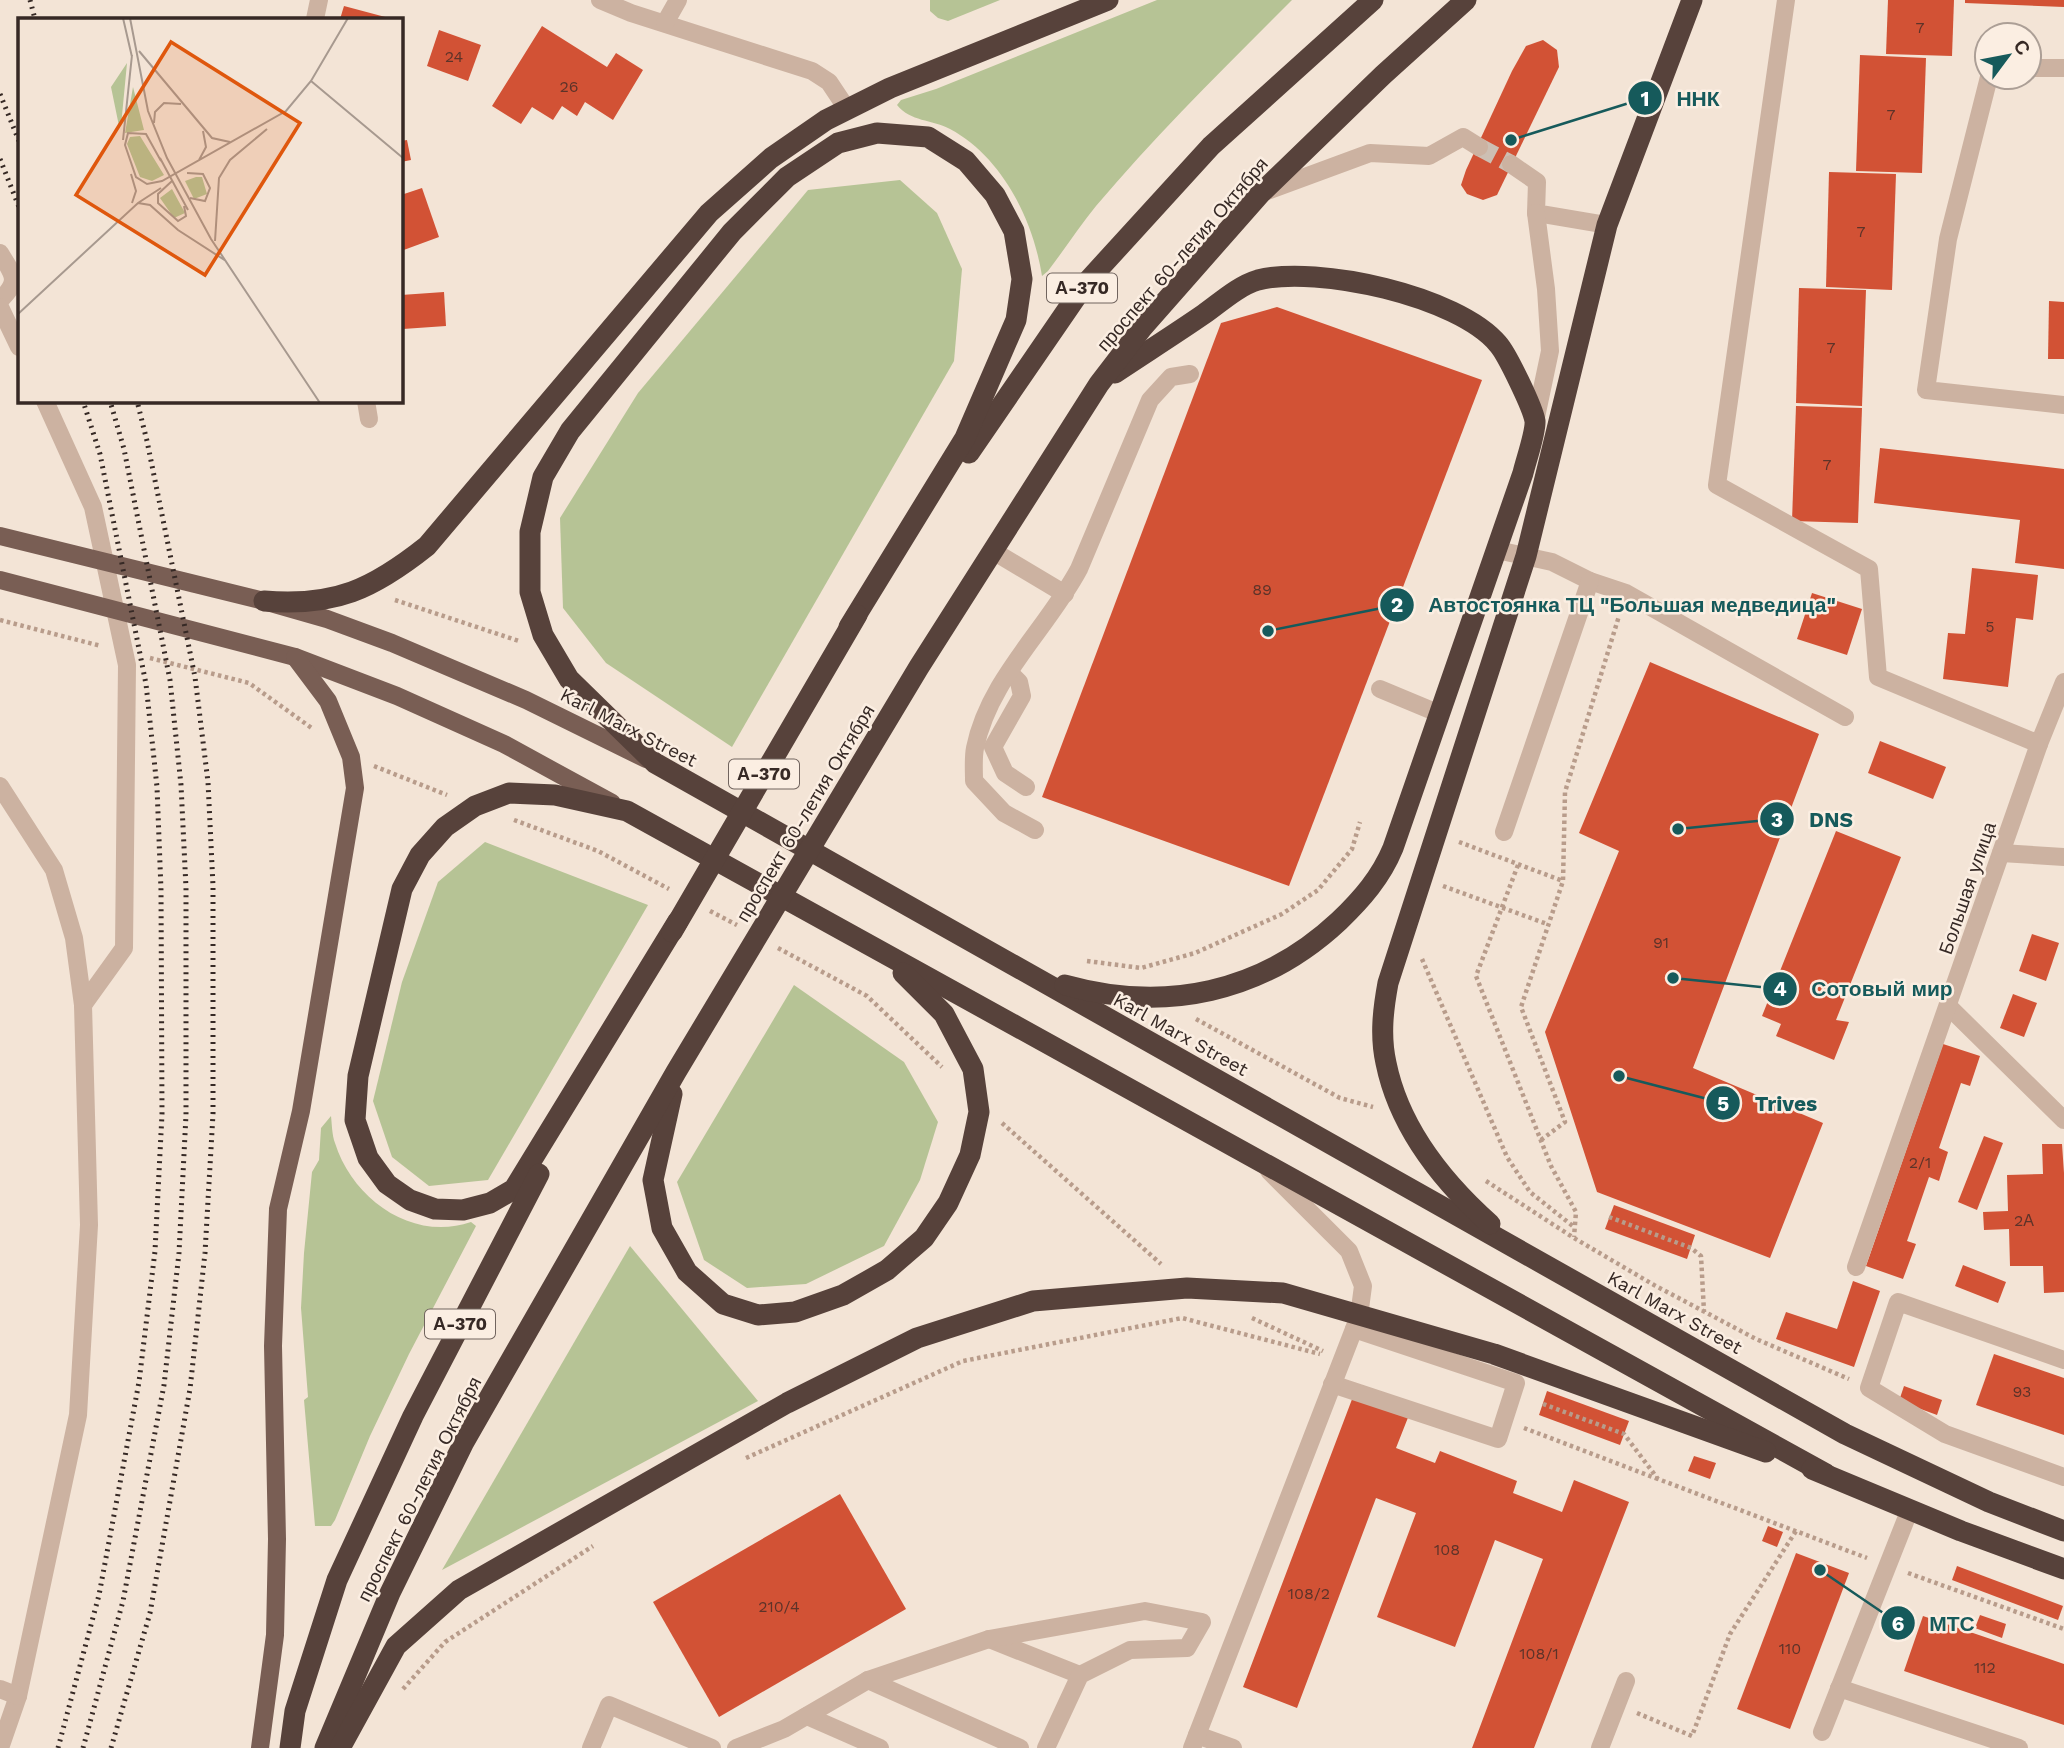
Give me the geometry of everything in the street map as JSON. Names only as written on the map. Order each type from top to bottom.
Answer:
[{"type":"highway","points":[[264,600],[312,603],[336,598],[384,578],[427,546],[709,213],[771,158],[826,120],[890,88],[1108,0]]},
{"type":"highway","name":"проспект 60-летия Октября","points":[[290,1748],[295,1711],[337,1580],[375,1495],[519,1209],[678,921],[849,627],[1085,284],[1211,146],[1373,0]]},
{"type":"highway","name":"проспект 60-летия Октября","points":[[325,1748],[390,1593],[464,1442],[676,1072],[919,667],[1099,384],[1142,328],[1260,194],[1383,75],[1466,0]]},
{"type":"highway","points":[[1529,1256],[1463,1200],[1418,1141],[1391,1084],[1385,1062],[1383,1013],[1388,983],[1526,556],[1607,225],[1692,0]]},
{"type":"highway","points":[[655,763],[569,679],[543,635],[530,592],[530,532],[543,477],[570,431],[732,232],[787,177],[838,143],[877,133],[928,137],[966,160],[995,195],[1014,231],[1022,279],[1016,320],[965,438],[849,627]]},
{"type":"highway","points":[[1023,971],[1097,994],[1134,998],[1172,997],[1233,986],[1259,976],[1310,945],[1351,909],[1385,870],[1523,473],[1535,422],[1498,344],[1468,321],[1436,305],[1380,287],[1318,276],[1291,276],[1257,281],[1233,292],[1099,384]]},
{"type":"highway","name":"Karl Marx Street","points":[[655,763],[1845,1434],[1989,1502],[2064,1531]]},
{"type":"highway","points":[[678,921],[514,1188],[490,1203],[463,1210],[435,1209],[410,1200],[387,1184],[368,1158],[355,1120],[358,1076],[402,889],[419,855],[446,827],[475,806],[509,793],[555,794],[627,811],[1826,1474]]},
{"type":"highway","points":[[676,1072],[653,1180],[662,1228],[687,1272],[723,1304],[758,1315],[795,1312],[854,1289],[887,1270],[923,1238],[948,1203],[970,1155],[979,1112],[973,1069],[944,1014],[885,955]]},
{"type":"highway","points":[[340,1748],[396,1647],[459,1590],[788,1403],[917,1338],[1033,1301],[1187,1287],[1283,1293],[1357,1323],[1494,1354],[1826,1474],[1961,1531],[2064,1569]]},
{"type":"main road","name":"Karl Marx Street","points":[[0,536],[264,600],[327,619],[392,643],[526,700],[655,763]]},
{"type":"main road","points":[[0,580],[295,657],[397,696],[503,744],[627,811]]},
{"type":"main road","points":[[260,1748],[275,1636],[277,1539],[273,1346],[278,1209],[301,1111],[355,788],[351,757],[328,701],[295,657]]},
{"type":"street","points":[[315,18],[319,0]]},
{"type":"street","points":[[600,0],[631,13],[812,71],[829,82],[847,110]]},
{"type":"street","points":[[665,23],[678,0]]},
{"type":"street","points":[[1786,0],[1717,485],[1869,569],[1878,677],[2039,744]]},
{"type":"street","points":[[2043,68],[2064,68]]},
{"type":"street","points":[[1985,91],[1948,239],[1926,390],[2064,405]]},
{"type":"street","points":[[1260,194],[1370,153],[1429,156],[1463,137],[1479,147]]},
{"type":"street","points":[[1511,164],[1537,182],[1536,212],[1546,289],[1550,351],[1535,422]]},
{"type":"street","points":[[1536,212],[1607,225]]},
{"type":"street","points":[[0,253],[13,275],[14,282],[12,289],[0,300]]},
{"type":"street","points":[[0,307],[18,345]]},
{"type":"street","points":[[1035,830],[1004,813],[974,781],[975,749],[983,723],[1025,646],[1065,594],[1079,569],[1150,400],[1171,377],[1190,374]]},
{"type":"street","points":[[45,402],[93,507],[127,665],[124,948],[83,1005]]},
{"type":"street","points":[[1497,550],[1552,562],[1590,581],[1626,593],[1844,717]]},
{"type":"street","points":[[993,551],[1065,594]]},
{"type":"street","points":[[1504,832],[1590,581]]},
{"type":"street","points":[[1010,673],[1019,682],[1022,696],[993,747],[1005,773],[1026,787]]},
{"type":"street","name":"Большая улица","points":[[1856,1267],[2039,744],[2064,682]]},
{"type":"street","points":[[1380,689],[1440,715]]},
{"type":"street","points":[[0,786],[54,870],[74,938],[83,1005],[89,1225],[78,1415],[18,1696],[0,1748]]},
{"type":"street","points":[[2001,853],[2064,857]]},
{"type":"street","points":[[1948,1006],[2064,1120]]},
{"type":"street","points":[[1233,1748],[1194,1741],[1357,1323],[1363,1286],[1349,1251],[1258,1161]]},
{"type":"street","points":[[2064,1360],[1898,1302],[1869,1388],[1945,1434],[2064,1477]]},
{"type":"street","points":[[1332,1384],[1498,1439],[1516,1383],[1357,1323]]},
{"type":"street","points":[[1822,1731],[1910,1509]]},
{"type":"street","points":[[736,1748],[784,1729],[868,1680],[989,1639],[1145,1611],[1202,1622],[1187,1648],[1130,1650],[1080,1675],[1046,1748]]},
{"type":"street","points":[[989,1639],[1080,1675]]},
{"type":"street","points":[[868,1680],[1020,1748]]},
{"type":"street","points":[[1600,1748],[1626,1681]]},
{"type":"street","points":[[1839,1688],[2019,1748]]},
{"type":"street","points":[[0,1689],[18,1696]]},
{"type":"street","points":[[591,1748],[609,1704],[712,1748]]},
{"type":"street","points":[[807,1716],[880,1748]]},
{"type":"path","points":[[360,589],[553,653]]},
{"type":"path","points":[[1541,1140],[1565,1122],[1521,1007],[1563,881],[1565,792],[1626,593]]},
{"type":"path","points":[[0,620],[39,630]]},
{"type":"path","points":[[249,683],[351,757],[475,806],[598,850],[671,890]]},
{"type":"path","points":[[1079,960],[1141,968],[1195,953],[1282,914],[1318,890],[1352,849],[1360,821]]},
{"type":"path","points":[[1455,841],[1563,881]]},
{"type":"path","points":[[1518,865],[1476,976],[1552,1166],[1576,1212],[1574,1238]]},
{"type":"path","points":[[1443,874],[1439,885],[1547,924]]},
{"type":"path","points":[[708,910],[745,930]]},
{"type":"path","points":[[769,943],[867,996]]},
{"type":"path","points":[[1418,949],[1507,1157],[1530,1192],[1575,1227]]},
{"type":"path","points":[[1141,968],[1194,1017],[1340,1098],[1395,1113],[1403,1111]]},
{"type":"path","points":[[1478,1174],[1487,1183],[1574,1238],[1704,1312],[1756,1339],[1869,1388]]},
{"type":"path","points":[[1609,1217],[1691,1248],[1701,1256],[1704,1312]]},
{"type":"path","points":[[736,1463],[963,1360],[1182,1318],[1342,1359]]},
{"type":"path","points":[[1543,1404],[1624,1434],[1658,1479],[1887,1566],[2064,1629]]},
{"type":"path","points":[[1617,1705],[1692,1736],[1730,1634],[1796,1531]]},
{"type":"path","points":[[400,1693],[445,1642],[594,1545]]},
{"type":"green space","points":[[930,0],[1000,0],[948,21],[938,18],[930,11]]},
{"type":"green space","points":[[1157,0],[1292,0],[1143,153],[1096,206],[1042,276],[1038,254],[1023,212],[1000,173],[969,141],[950,129],[909,115],[897,105],[901,100],[936,89]]},
{"type":"green space","points":[[900,180],[937,213],[962,269],[954,361],[732,747],[606,663],[563,608],[560,518],[638,393],[808,190]]},
{"type":"green space","points":[[485,842],[648,905],[488,1180],[429,1186],[392,1157],[373,1101],[402,982],[438,882]]},
{"type":"green space","points":[[794,985],[904,1062],[938,1122],[920,1180],[884,1246],[806,1284],[747,1288],[704,1260],[677,1182]]},
{"type":"green space","points":[[331,1116],[334,1140],[344,1164],[356,1182],[388,1211],[407,1221],[428,1226],[449,1227],[471,1222],[476,1226],[409,1354],[370,1436],[335,1520],[331,1526],[315,1526],[304,1400],[308,1397],[301,1308],[312,1172],[319,1160],[321,1128]]},
{"type":"green space","points":[[630,1246],[758,1401],[442,1570]]},
{"type":"building","points":[[1888,0],[1954,0],[1952,56],[1886,54]]},
{"type":"building","points":[[1965,0],[2064,0],[2064,7],[1965,3]]},
{"type":"building","points":[[344,6],[389,18],[340,18]]},
{"type":"building","points":[[542,26],[607,67],[616,53],[643,70],[613,120],[585,102],[577,116],[562,106],[553,120],[532,107],[521,124],[492,106]]},
{"type":"building","points":[[439,30],[481,45],[468,81],[427,66]]},
{"type":"building","points":[[1543,40],[1557,50],[1559,67],[1497,195],[1483,200],[1467,194],[1461,185],[1466,170],[1512,71],[1526,46]]},
{"type":"building","points":[[1860,55],[1926,58],[1922,173],[1856,171]]},
{"type":"building","points":[[407,140],[411,160],[402,162],[402,141]]},
{"type":"building","points":[[1829,172],[1896,174],[1892,290],[1826,287]]},
{"type":"building","points":[[422,188],[439,237],[402,251],[402,195]]},
{"type":"building","points":[[1799,288],[1866,290],[1862,406],[1796,403]]},
{"type":"building","points":[[444,292],[446,326],[403,329],[402,295]]},
{"type":"building","points":[[2049,301],[2064,302],[2064,359],[2048,359]]},
{"type":"building","points":[[1277,307],[1482,380],[1289,886],[1042,797],[1221,323]]},
{"type":"building","points":[[1796,406],[1862,408],[1858,523],[1792,521]]},
{"type":"building","points":[[1880,448],[2064,469],[2064,569],[2015,563],[2020,520],[1874,503]]},
{"type":"building","points":[[1972,568],[2038,575],[2033,620],[2016,618],[2008,687],[1943,679],[1948,633],[1965,634]]},
{"type":"building","points":[[1812,593],[1862,609],[1847,655],[1797,639]]},
{"type":"building","points":[[1650,662],[1819,734],[1693,1068],[1823,1123],[1770,1258],[1597,1192],[1545,1032],[1619,851],[1579,833]]},
{"type":"building","points":[[1880,741],[1946,767],[1933,799],[1868,773]]},
{"type":"building","points":[[1836,831],[1901,857],[1836,1020],[1849,1022],[1834,1060],[1776,1036],[1781,1024],[1762,1016]]},
{"type":"building","points":[[2032,934],[2059,943],[2046,981],[2019,971]]},
{"type":"building","points":[[2013,994],[2037,1003],[2024,1037],[2000,1028]]},
{"type":"building","points":[[1943,1044],[1980,1056],[1970,1086],[1961,1083],[1939,1148],[1948,1152],[1939,1181],[1929,1177],[1907,1241],[1916,1244],[1903,1279],[1866,1266]]},
{"type":"building","points":[[1984,1136],[2003,1143],[1977,1210],[1958,1202]]},
{"type":"building","points":[[2042,1144],[2062,1144],[2064,1292],[2044,1293],[2043,1266],[2010,1266],[2009,1229],[1984,1230],[1983,1212],[2008,1211],[2007,1175],[2043,1174]]},
{"type":"building","points":[[1614,1205],[1695,1235],[1687,1259],[1605,1229]]},
{"type":"building","points":[[1963,1265],[2006,1282],[1998,1303],[1955,1286]]},
{"type":"building","points":[[1853,1281],[1880,1291],[1854,1367],[1776,1339],[1786,1312],[1837,1329]]},
{"type":"building","points":[[1994,1354],[2064,1378],[2064,1435],[1976,1405]]},
{"type":"building","points":[[1904,1386],[1942,1400],[1937,1415],[1899,1401]]},
{"type":"building","points":[[1547,1391],[1629,1421],[1620,1445],[1539,1415]]},
{"type":"building","points":[[1354,1394],[1409,1415],[1396,1448],[1435,1463],[1440,1451],[1517,1481],[1513,1493],[1562,1512],[1574,1480],[1629,1502],[1534,1748],[1472,1748],[1543,1559],[1495,1540],[1455,1647],[1377,1617],[1416,1513],[1376,1498],[1297,1708],[1243,1687]]},
{"type":"building","points":[[1694,1456],[1716,1463],[1710,1479],[1688,1471]]},
{"type":"building","points":[[840,1494],[906,1609],[719,1717],[653,1602]]},
{"type":"building","points":[[1768,1526],[1783,1532],[1777,1547],[1762,1541]]},
{"type":"building","points":[[1796,1553],[1849,1573],[1790,1729],[1737,1709]]},
{"type":"building","points":[[1957,1566],[2063,1606],[2058,1620],[1952,1580]]},
{"type":"building","points":[[1980,1615],[2006,1624],[2002,1638],[1975,1628]]},
{"type":"building","points":[[1923,1616],[2064,1664],[2064,1725],[1904,1671]]},
{"type":"tunnel","points":[[1479,147],[1511,164]]},
{"type":"railway","points":[[30,0],[35,18]]},
{"type":"railway","points":[[0,94],[18,139]]},
{"type":"railway","points":[[0,159],[18,204]]},
{"type":"railway","points":[[58,1748],[99,1595],[139,1382],[155,1251],[162,1114],[161,890],[157,787],[146,684],[100,454],[83,402]]},
{"type":"railway","points":[[83,1748],[123,1601],[164,1385],[179,1253],[186,1115],[186,888],[181,785],[170,680],[124,449],[110,402]]},
{"type":"railway","points":[[111,1748],[150,1613],[190,1389],[205,1253],[213,1114],[213,886],[208,782],[195,677],[137,402]]},
{"type":"place","name":"ННК","points":[[1511,140]]},
{"type":"place","name":"Автостоянка ТЦ \"Большая медведица\"","points":[[1268,631]]},
{"type":"place","name":"DNS","points":[[1678,829]]},
{"type":"place","name":"Сотовый мир","points":[[1673,978]]},
{"type":"place","name":"Trives","points":[[1619,1076]]},
{"type":"place","name":"МТС","points":[[1820,1570]]}]
